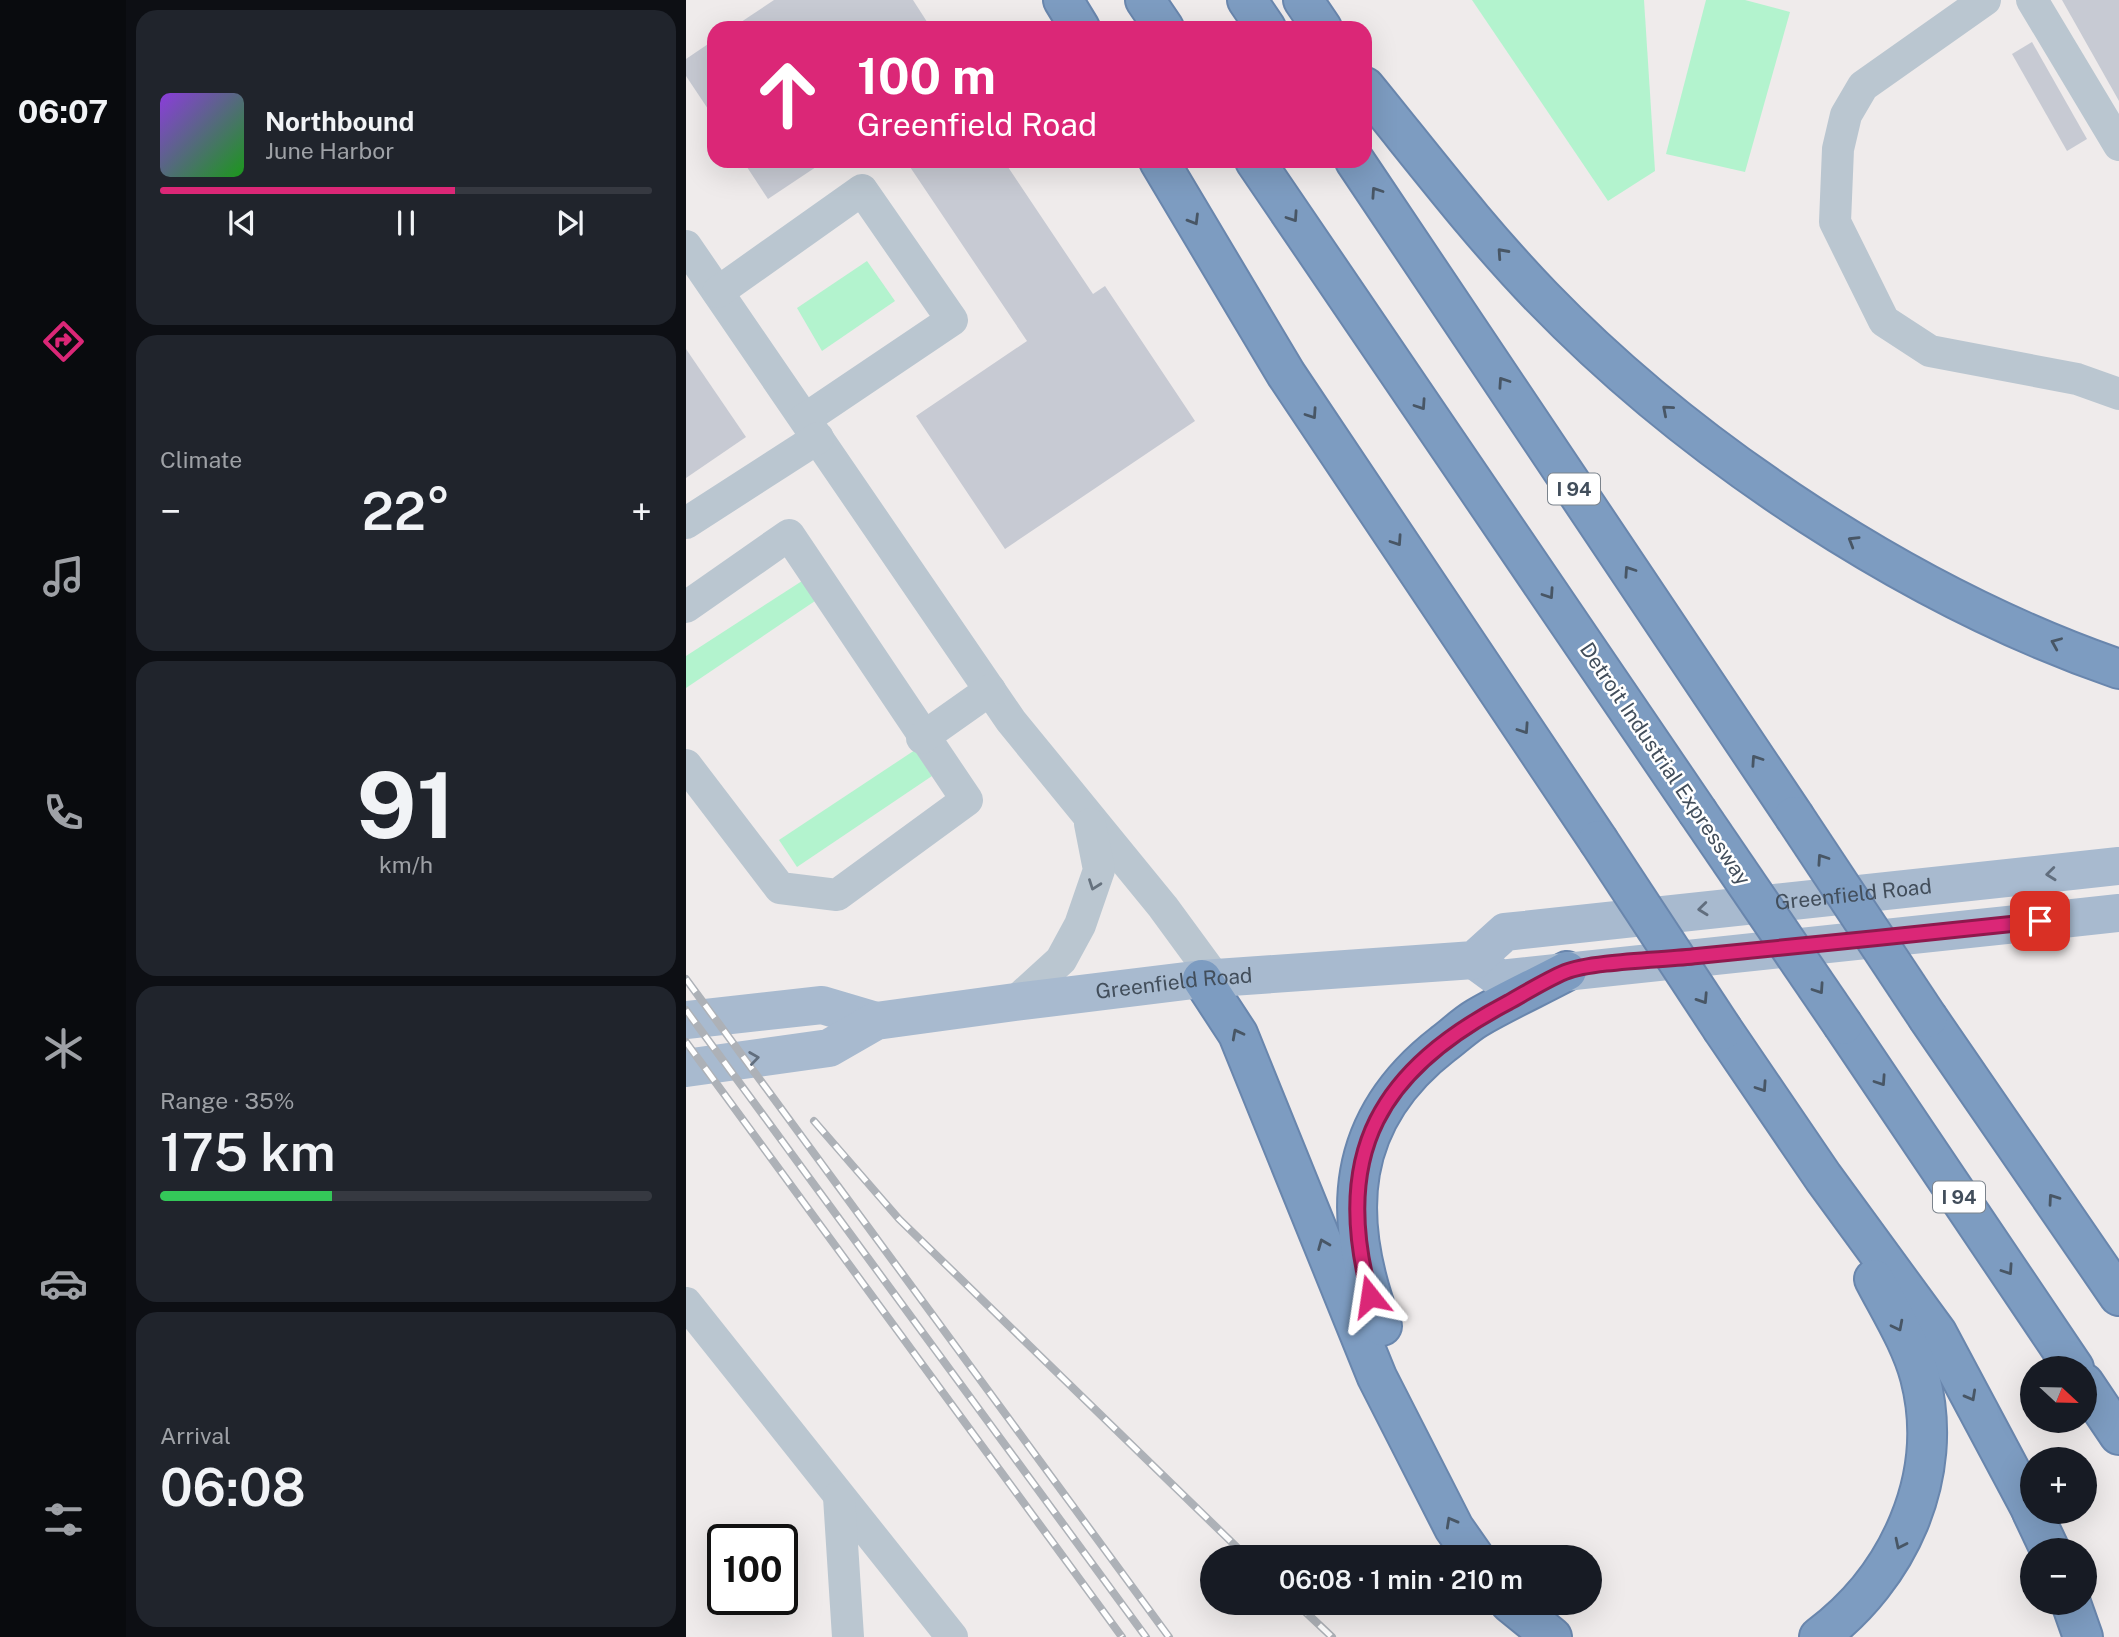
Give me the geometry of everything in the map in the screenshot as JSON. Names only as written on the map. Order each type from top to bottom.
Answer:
[{"type":"highway","points":[[1063,0],[1076,21]]},
{"type":"highway","points":[[1145,0],[1159,21]]},
{"type":"highway","points":[[1248,0],[1262,21]]},
{"type":"highway","points":[[1303,0],[1317,21]]},
{"type":"highway","points":[[1372,96],[1480,228],[1542,298],[1603,355],[1699,437],[1851,540],[1931,584],[2028,631],[2119,669]]},
{"type":"highway","points":[[1163,168],[1286,374],[1723,1030],[1823,1177],[1937,1333],[2020,1489]]},
{"type":"highway","name":"Detroit Industrial Expressway","points":[[1260,168],[2066,1356]]},
{"type":"highway","name":"I 94","points":[[1360,168],[1928,1018],[2119,1296]]},
{"type":"highway","points":[[1432,1485],[1403,1379],[1370,1296],[1359,1254],[1356,1207],[1362,1158],[1383,1107],[1415,1066],[1475,1020],[1567,971]]},
{"type":"highway","points":[[1208,978],[1238,1034],[1377,1377],[1454,1528],[1466,1545]]},
{"type":"highway","points":[[1819,1637],[1850,1612],[1876,1584],[1897,1552],[1912,1517],[1925,1444],[1925,1412],[1915,1366],[1823,1177]]},
{"type":"highway","points":[[2097,1402],[2119,1435]]},
{"type":"highway","points":[[1525,1615],[1552,1637]]},
{"type":"highway","points":[[2075,1615],[2083,1637]]},
{"type":"main road","name":"Greenfield Road","points":[[686,1068],[829,1048],[876,1021],[1014,1002],[1208,978],[1474,960],[1505,932],[2119,866]]},
{"type":"main road","points":[[1474,960],[1500,979],[2119,913]]},
{"type":"main road","name":"Greenfield Road","points":[[686,1020],[822,1005],[876,1021]]},
{"type":"street","points":[[1985,0],[1863,86],[1846,116],[1838,149],[1835,222],[1884,321],[1930,351],[2077,379],[2119,394]]},
{"type":"street","points":[[2032,0],[2119,145]]},
{"type":"street","points":[[686,523],[952,320],[862,190],[718,292]]},
{"type":"street","points":[[686,246],[990,690],[1089,819],[1163,907],[1208,978]]},
{"type":"street","points":[[686,607],[789,535],[922,738],[967,800],[836,895],[780,888],[686,765]]},
{"type":"street","points":[[922,738],[990,690]]},
{"type":"street","points":[[1014,1002],[1061,960],[1080,925],[1099,870],[1089,819]]},
{"type":"street","points":[[686,1303],[952,1637]]},
{"type":"street","points":[[839,1497],[848,1637]]},
{"type":"green space","points":[[1472,0],[1644,0],[1655,171],[1608,201]]},
{"type":"green space","points":[[1706,0],[1745,0],[1790,12],[1745,172],[1666,154]]},
{"type":"green space","points":[[867,261],[895,301],[822,351],[797,308]]},
{"type":"green space","points":[[802,581],[815,601],[686,688],[686,656]]},
{"type":"green space","points":[[915,750],[932,776],[797,867],[779,840]]},
{"type":"building","points":[[774,0],[913,0],[926,21],[742,21]]},
{"type":"building","points":[[2062,0],[2119,0],[2119,101]]},
{"type":"building","points":[[2032,42],[2087,139],[2067,151],[2012,54]]},
{"type":"building","points":[[707,45],[707,108],[686,76],[686,59]]},
{"type":"building","points":[[748,168],[814,168],[768,199]]},
{"type":"building","points":[[911,168],[1009,168],[1093,294],[1105,286],[1195,421],[1005,549],[916,416],[1027,341]]},
{"type":"building","points":[[686,349],[746,437],[686,478]]},
{"type":"railway","points":[[686,979],[1169,1637]]},
{"type":"railway","points":[[686,1010],[1146,1637]]},
{"type":"railway","points":[[686,1042],[1122,1637]]},
{"type":"railway","points":[[814,1121],[899,1219],[1235,1545]]},
{"type":"railway","points":[[1309,1615],[1332,1637]]},
{"type":"route","points":[[1370,1296],[1359,1254],[1356,1218],[1357,1184],[1372,1128],[1396,1088],[1415,1066],[1475,1020],[1567,971],[2040,921]]}]
